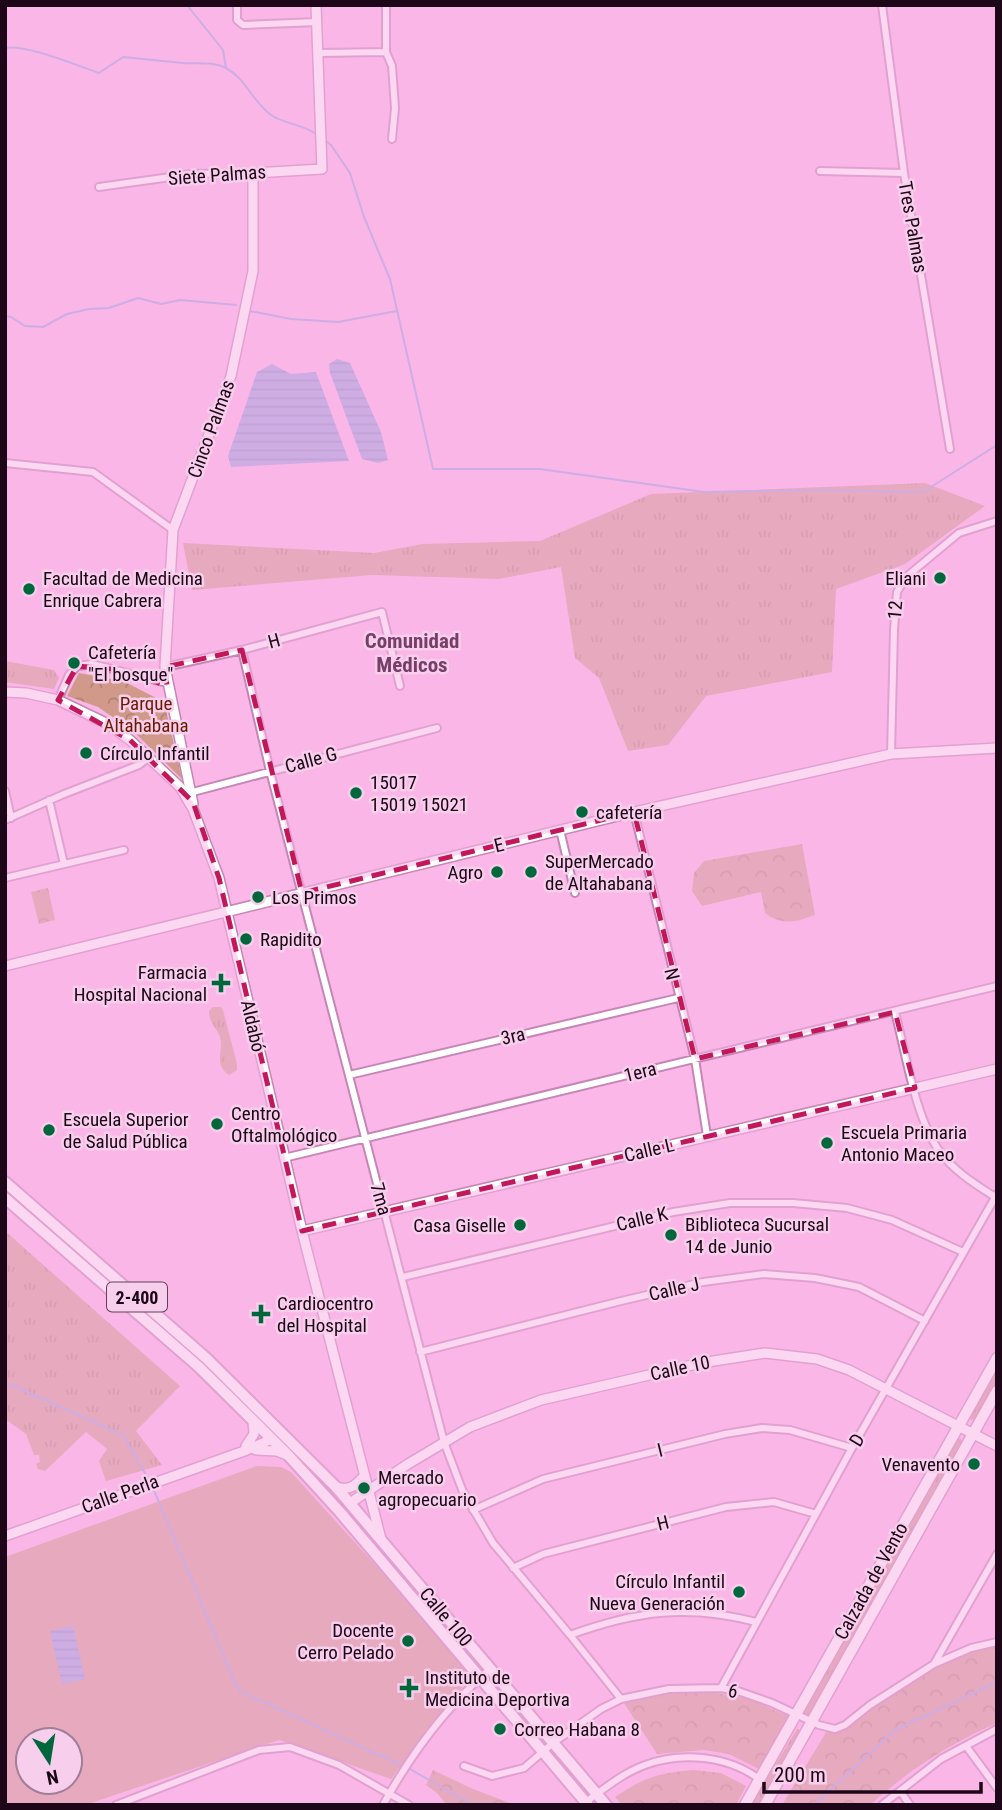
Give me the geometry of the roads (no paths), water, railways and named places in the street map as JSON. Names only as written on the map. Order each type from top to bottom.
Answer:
[{"type":"highway","name":"2-400","points":[[5,1182],[206,1358],[277,1436]]},
{"type":"highway","name":"2-400","points":[[5,1198],[199,1367],[253,1421],[277,1436]]},
{"type":"highway","name":"Calle 100","points":[[277,1436],[288,1455],[339,1511],[587,1803]]},
{"type":"highway","name":"Calle 100","points":[[277,1436],[351,1503],[489,1670],[606,1805]]},
{"type":"highway","points":[[339,1511],[351,1503]]},
{"type":"main road","name":"Calzada de Vento","points":[[745,1805],[997,1358]]},
{"type":"main road","name":"Calzada de Vento","points":[[765,1805],[997,1391]]},
{"type":"street","points":[[237,5],[237,19],[243,26],[317,22]]},
{"type":"street","points":[[316,5],[319,53],[386,52]]},
{"type":"street","points":[[386,5],[386,52],[392,66],[395,108],[392,139]]},
{"type":"street","name":"Tres Palmas","points":[[882,5],[904,173],[950,449]]},
{"type":"street","name":"Siete Palmas","points":[[99,187],[192,174],[322,169],[319,53]]},
{"type":"street","points":[[820,172],[904,173]]},
{"type":"street","name":"Cinco Palmas","points":[[193,809],[165,667],[173,530],[231,376],[253,271],[253,173]]},
{"type":"street","points":[[5,463],[93,472],[173,530]]},
{"type":"street","name":"12","points":[[891,754],[897,592],[906,577],[959,533],[997,521]]},
{"type":"street","name":"H","points":[[165,667],[242,650],[382,612],[400,686]]},
{"type":"street","name":"7ma","points":[[242,650],[270,771],[444,1442],[463,1492],[493,1544],[621,1699]]},
{"type":"street","points":[[58,700],[76,666],[92,664],[167,683]]},
{"type":"street","points":[[5,692],[26,693],[58,700],[108,724],[189,793]]},
{"type":"street","name":"Calle G","points":[[189,793],[437,728]]},
{"type":"street","name":"E","points":[[5,966],[634,812],[891,754],[997,748]]},
{"type":"street","points":[[5,791],[8,819],[139,765],[149,757]]},
{"type":"street","points":[[49,800],[64,864]]},
{"type":"street","name":"Aldabó","points":[[193,809],[219,878],[284,1158],[381,1540]]},
{"type":"street","name":"N","points":[[634,812],[695,1059],[707,1136]]},
{"type":"street","points":[[560,831],[575,893]]},
{"type":"street","points":[[5,878],[124,850]]},
{"type":"street","name":"1era","points":[[284,1158],[997,986]]},
{"type":"street","name":"3ra","points":[[349,1075],[678,998]]},
{"type":"street","points":[[895,1012],[927,1131],[941,1153],[961,1175],[996,1196]]},
{"type":"street","name":"Calle L","points":[[302,1231],[997,1069]]},
{"type":"street","name":"D","points":[[721,1688],[852,1448],[996,1196]]},
{"type":"street","name":"Calle K","points":[[403,1278],[673,1212],[730,1203],[793,1203],[847,1208],[892,1220],[963,1252]]},
{"type":"street","name":"Calle J","points":[[421,1352],[703,1282],[764,1274],[815,1278],[859,1287],[925,1321]]},
{"type":"street","name":"Calle 10","points":[[351,1503],[367,1490],[470,1427],[541,1400],[734,1357],[765,1353],[817,1359],[849,1370],[997,1446]]},
{"type":"street","points":[[253,1421],[254,1434],[247,1448],[288,1455]]},
{"type":"street","name":"I","points":[[473,1510],[543,1479],[725,1434],[762,1428],[790,1430],[852,1448]]},
{"type":"street","name":"Calle Perla","points":[[5,1536],[277,1436]]},
{"type":"street","points":[[362,1473],[386,1478]]},
{"type":"street","points":[[336,1487],[351,1488],[362,1473]]},
{"type":"street","points":[[351,1503],[359,1493],[362,1473]]},
{"type":"street","name":"H","points":[[513,1568],[543,1554],[726,1507],[774,1502],[816,1514]]},
{"type":"street","points":[[934,1664],[997,1554]]},
{"type":"street","points":[[570,1635],[605,1622],[636,1615],[682,1610],[726,1614],[755,1622]]},
{"type":"street","name":"6","points":[[464,1766],[492,1776],[524,1768],[553,1743],[601,1709],[621,1699],[669,1689],[721,1688],[759,1698],[824,1727],[841,1727],[934,1664],[971,1648],[997,1642]]},
{"type":"street","points":[[383,1805],[457,1698],[489,1670]]},
{"type":"street","points":[[882,1805],[941,1759],[997,1729]]},
{"type":"street","points":[[966,1746],[997,1788]]},
{"type":"street","points":[[116,1805],[259,1750],[290,1747],[340,1765],[409,1805]]},
{"type":"street","points":[[587,1803],[611,1782],[645,1765],[677,1759],[710,1759],[731,1763],[746,1769],[759,1779]]},
{"type":"street","points":[[900,1791],[910,1805]]},
{"type":"water","points":[[337,359],[350,363],[381,432],[388,460],[378,463],[362,459],[330,373],[329,364]]},
{"type":"water","points":[[272,364],[291,374],[316,372],[349,461],[231,467],[228,456],[257,372]]},
{"type":"water","points":[[73,1626],[85,1679],[62,1684],[50,1631]]},
{"type":"waterway","points":[[187,5],[223,50],[226,68]]},
{"type":"waterway","points":[[5,48],[38,52],[99,73],[123,57],[221,66],[233,72],[271,115],[316,134]]},
{"type":"waterway","points":[[326,141],[350,173],[364,217],[390,279],[433,469],[540,469],[704,492],[923,492],[997,445]]},
{"type":"waterway","points":[[5,316],[25,326],[43,327],[67,314],[109,308],[138,298],[161,304],[180,300],[236,305]]},
{"type":"waterway","points":[[250,311],[291,319],[338,322],[397,311]]},
{"type":"waterway","points":[[5,1382],[123,1435],[149,1480]]},
{"type":"waterway","points":[[153,1488],[238,1690],[403,1766]]},
{"type":"waterway","points":[[814,1805],[895,1730],[997,1682]]},
{"type":"waterway","points":[[408,1768],[473,1805]]},
{"type":"place","name":"Eliani","points":[[940,578]]},
{"type":"place","name":"Facultad de Medicina Enrique Cabrera","points":[[29,589]]},
{"type":"place","name":"Cafetería \"El bosque\"","points":[[74,663]]},
{"type":"place","name":"Círculo Infantil","points":[[86,753]]},
{"type":"place","name":"15017 15019 15021","points":[[356,793]]},
{"type":"place","name":"cafetería","points":[[582,812]]},
{"type":"place","name":"Agro","points":[[497,872]]},
{"type":"place","name":"SuperMercado de Altahabana","points":[[531,872]]},
{"type":"place","name":"Los Primos","points":[[258,897]]},
{"type":"place","name":"Rapidito","points":[[246,939]]},
{"type":"place","name":"Farmacia Hospital Nacional","points":[[221,983]]},
{"type":"place","name":"Centro Oftalmológico","points":[[217,1124]]},
{"type":"place","name":"Escuela Superior de Salud Pública","points":[[49,1130]]},
{"type":"place","name":"Escuela Primaria Antonio Maceo","points":[[827,1143]]},
{"type":"place","name":"Casa Giselle","points":[[520,1225]]},
{"type":"place","name":"Biblioteca Sucursal 14 de Junio","points":[[671,1235]]},
{"type":"place","name":"Cardiocentro del Hospital","points":[[261,1314]]},
{"type":"place","name":"Venavento","points":[[974,1464]]},
{"type":"place","name":"Mercado agropecuario","points":[[364,1488]]},
{"type":"place","name":"Círculo Infantil Nueva Generación","points":[[739,1592]]},
{"type":"place","name":"Docente Cerro Pelado","points":[[408,1641]]},
{"type":"place","name":"Instituto de Medicina Deportiva","points":[[409,1688]]},
{"type":"place","name":"Correo Habana 8","points":[[500,1729]]},
{"type":"district","name":"Comunidad Médicos","points":[[412,653]]},
{"type":"park label","name":"Parque Altahabana","points":[[146,714]]}]
